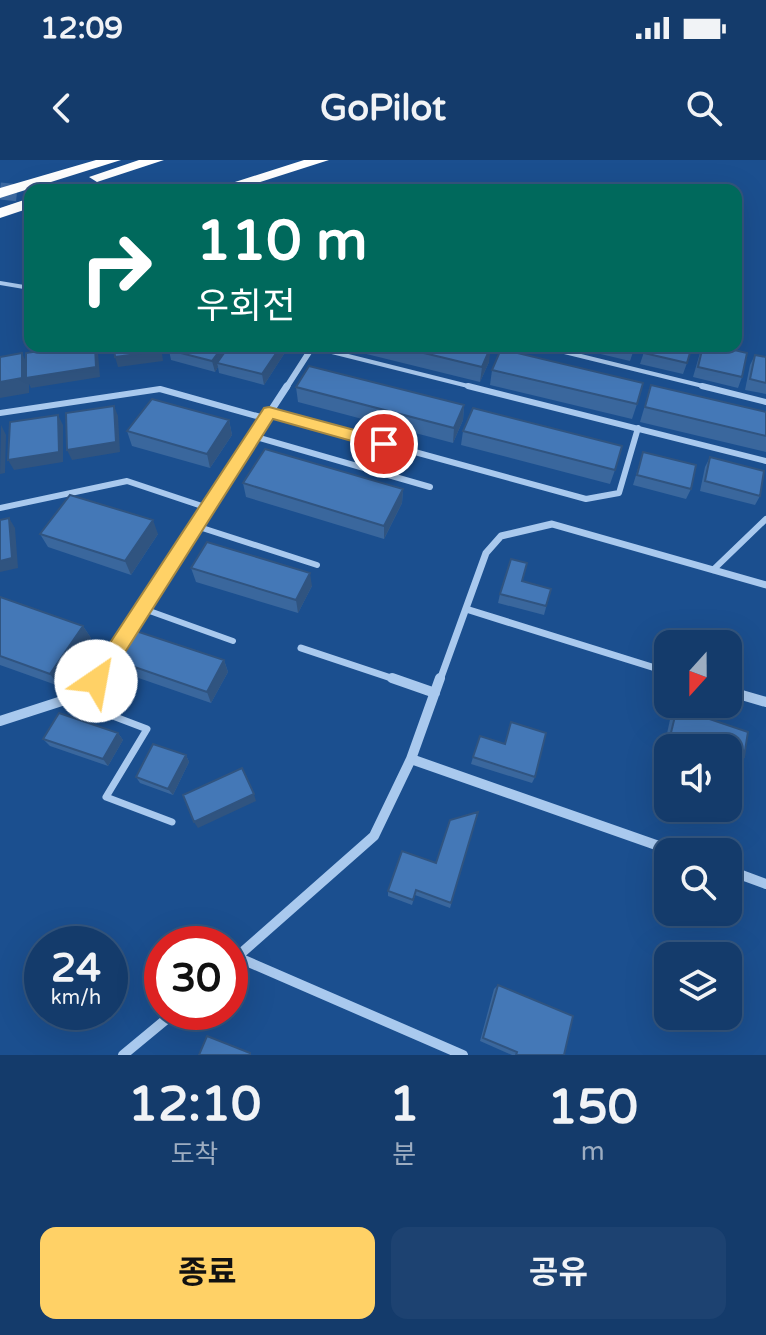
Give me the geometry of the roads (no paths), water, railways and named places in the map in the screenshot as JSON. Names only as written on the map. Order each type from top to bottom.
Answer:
[{"type":"highway","points":[[31,184],[113,160]]},
{"type":"highway","points":[[73,184],[156,160]]},
{"type":"highway","points":[[90,184],[165,160]]},
{"type":"highway","points":[[239,184],[321,160]]},
{"type":"highway","points":[[0,193],[24,186]]},
{"type":"highway","points":[[0,205],[24,198]]},
{"type":"highway","points":[[0,213],[24,205]]},
{"type":"street","points":[[0,721],[68,699],[96,681],[309,352]]},
{"type":"street","points":[[248,947],[374,836],[411,759],[486,553],[501,536],[552,524],[766,585]]},
{"type":"street","points":[[466,609],[654,668]]},
{"type":"street","points":[[301,648],[435,693]]},
{"type":"street","points":[[742,695],[766,702]]},
{"type":"street","points":[[411,759],[654,844]]},
{"type":"street","points":[[742,875],[766,884]]},
{"type":"street","points":[[248,966],[463,1055]]},
{"type":"street","points":[[123,1055],[153,1030]]},
{"type":"lane","points":[[0,283],[24,287]]},
{"type":"lane","points":[[337,352],[766,461]]},
{"type":"lane","points":[[564,352],[766,402]]},
{"type":"lane","points":[[0,413],[160,389],[586,499],[619,493],[638,428]]},
{"type":"lane","points":[[253,436],[430,487]]},
{"type":"lane","points":[[0,508],[127,481],[208,508]]},
{"type":"lane","points":[[713,570],[766,519]]},
{"type":"lane","points":[[196,526],[317,565]]},
{"type":"lane","points":[[144,609],[233,641]]},
{"type":"lane","points":[[68,699],[147,729],[106,797],[172,822]]},
{"type":"tunnel","points":[[0,191],[24,193]]}]
